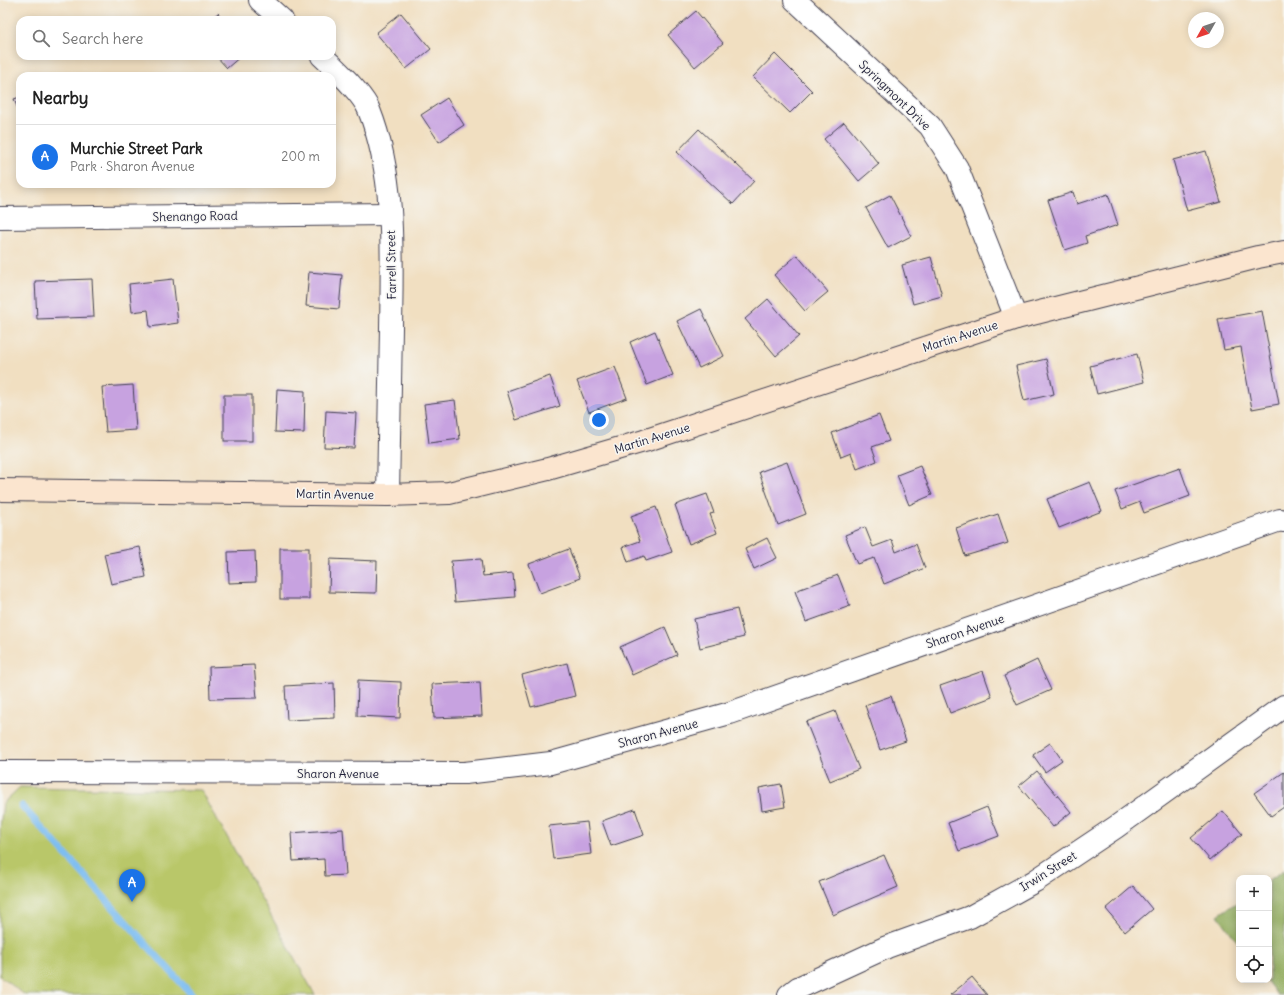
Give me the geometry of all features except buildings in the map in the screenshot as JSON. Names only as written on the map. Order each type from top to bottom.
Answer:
[{"type":"street","points":[[260,0],[278,16]]},
{"type":"street","name":"Springmont Drive","points":[[795,0],[930,126],[957,168],[1016,318]]},
{"type":"street","name":"Farrell Street","points":[[326,60],[344,76],[369,109],[385,167],[390,214],[392,294],[388,495]]},
{"type":"street","name":"Shenango Road","points":[[0,218],[390,214]]},
{"type":"street","name":"Martin Avenue","points":[[0,490],[388,495],[449,493],[548,469],[644,441],[1016,318],[1284,252]]},
{"type":"street","name":"Sharon Avenue","points":[[0,772],[465,773],[551,763],[730,713],[1265,525],[1280,520],[1284,521]]},
{"type":"street","name":"Irwin Street","points":[[789,995],[798,988],[887,947],[970,917],[1035,881],[1116,827],[1284,706]]},
{"type":"green space","points":[[20,787],[201,790],[315,995],[25,995],[0,976],[0,828],[3,803]]},
{"type":"green space","points":[[1284,870],[1284,995],[1277,995],[1268,983],[1272,983],[1272,878]]},
{"type":"green space","points":[[1236,903],[1236,940],[1218,915]]},
{"type":"waterway","points":[[22,806],[192,995]]},
{"type":"place","name":"Murchie Street Park","points":[[132,902]]}]
